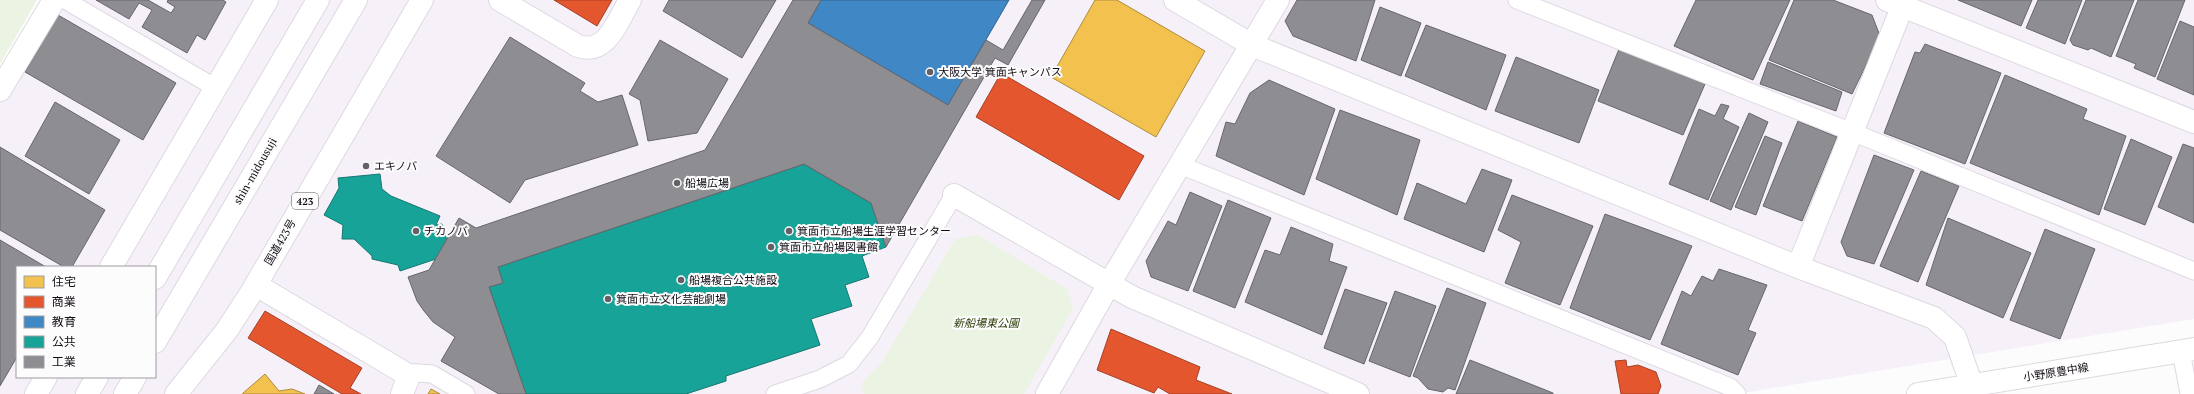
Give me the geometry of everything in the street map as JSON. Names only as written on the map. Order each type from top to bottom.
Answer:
[{"type":"main road","points":[[0,90],[54,0]]},
{"type":"main road","points":[[112,266],[267,0]]},
{"type":"main road","points":[[156,276],[318,0]]},
{"type":"main road","name":"shin-midousuji","points":[[156,340],[356,0]]},
{"type":"main road","name":"国道423号","points":[[176,394],[227,330],[256,285],[422,0]]},
{"type":"main road","points":[[500,0],[578,46],[588,49],[599,46],[609,36],[630,0]]},
{"type":"main road","points":[[1175,0],[1252,45],[1798,266],[1934,318],[1955,337],[1972,386]]},
{"type":"main road","points":[[1047,394],[1109,284],[1278,0]]},
{"type":"main road","points":[[1798,266],[1852,132],[1899,2],[2194,122]]},
{"type":"main road","points":[[954,195],[1132,297],[1358,394]]},
{"type":"main road","points":[[256,285],[403,372],[407,381],[402,394]]},
{"type":"main road","name":"小野原豊中線","points":[[1918,394],[2187,350]]},
{"type":"main road","points":[[36,394],[45,378]]},
{"type":"main road","points":[[87,394],[96,378]]},
{"type":"main road","points":[[125,394],[134,378]]},
{"type":"street","points":[[65,0],[216,88]]},
{"type":"street","points":[[1517,0],[1852,132],[2194,271]]},
{"type":"street","points":[[1180,165],[1730,387],[1737,394]]},
{"type":"street","points":[[775,394],[820,379],[849,364],[870,337],[954,195]]},
{"type":"street","points":[[2187,350],[2189,394]]},
{"type":"street","points":[[403,372],[432,374],[466,394]]},
{"type":"shaded area","points":[[54,0],[2194,0],[2194,319],[1737,394],[0,394],[0,90]]},
{"type":"green space","points":[[0,0],[37,0],[0,64]]},
{"type":"green space","name":"新船場東公園","points":[[978,235],[1067,289],[1073,309],[1024,394],[864,394],[861,384],[882,362],[955,239]]},
{"type":"building: 住宅","points":[[1095,0],[1117,0],[1205,51],[1156,137],[1051,77]]},
{"type":"building: 住宅","points":[[265,374],[279,391],[292,389],[305,394],[242,394]]},
{"type":"building: 住宅","points":[[431,389],[440,394],[428,394]]},
{"type":"building: 商業","points":[[554,0],[612,0],[597,26]]},
{"type":"building: 商業","points":[[1001,73],[1144,156],[1119,200],[976,117]]},
{"type":"building: 商業","points":[[265,311],[362,368],[350,388],[361,394],[342,394],[248,338]]},
{"type":"building: 商業","points":[[1111,329],[1200,367],[1196,380],[1232,394],[1170,394],[1158,387],[1154,393],[1097,370]]},
{"type":"building: 商業","points":[[1626,360],[1627,367],[1638,365],[1656,372],[1661,386],[1658,394],[1621,394],[1615,361]]},
{"type":"building: 教育","name":"大阪大学 箕面キャンパス","points":[[821,0],[1009,0],[948,105],[808,23]]},
{"type":"building: 公共","name":"船場複合公共施設","points":[[804,164],[871,203],[886,247],[862,256],[869,277],[845,285],[852,306],[811,319],[820,345],[726,376],[726,381],[686,394],[526,394],[489,287],[503,283],[498,267]]},
{"type":"building: 公共","points":[[380,174],[382,189],[391,196],[440,216],[436,225],[442,224],[451,254],[400,271],[398,265],[372,259],[372,256],[354,239],[342,239],[343,225],[324,215],[339,188],[338,178]]},
{"type":"building: 工業","points":[[96,0],[148,0],[171,13],[175,7],[167,2],[168,0],[223,0],[226,2],[205,40],[197,35],[187,53],[142,27],[152,10],[139,3],[129,19]]},
{"type":"building: 工業","points":[[669,0],[776,0],[742,58],[663,11]]},
{"type":"building: 工業","name":"船場広場","points":[[793,0],[821,0],[808,23],[948,105],[986,40],[1003,50],[1032,0],[1045,0],[1008,65],[995,58],[886,247],[871,203],[804,164],[498,267],[503,283],[489,287],[526,394],[499,394],[441,361],[455,337],[433,322],[424,311],[417,301],[408,277],[429,270],[459,218],[476,228],[705,150]]},
{"type":"building: 工業","points":[[1297,0],[1375,0],[1356,61],[1293,36],[1285,21]]},
{"type":"building: 工業","points":[[1696,0],[1790,0],[1753,80],[1674,46]]},
{"type":"building: 工業","points":[[1794,0],[1833,0],[1872,15],[1880,36],[1852,94],[1769,60]]},
{"type":"building: 工業","points":[[1958,0],[2032,0],[2021,26]]},
{"type":"building: 工業","points":[[2038,0],[2082,0],[2065,44],[2026,28]]},
{"type":"building: 工業","points":[[2086,0],[2134,0],[2111,57],[2091,48],[2088,50],[2073,45],[2070,40]]},
{"type":"building: 工業","points":[[2138,0],[2185,0],[2155,77],[2134,68],[2136,64],[2116,56]]},
{"type":"building: 工業","points":[[1380,7],[1421,23],[1401,76],[1361,60]]},
{"type":"building: 工業","points":[[58,15],[176,83],[143,140],[25,72]]},
{"type":"building: 工業","points":[[2180,21],[2194,27],[2194,95],[2157,79]]},
{"type":"building: 工業","points":[[1426,25],[1506,55],[1486,110],[1405,76]]},
{"type":"building: 工業","points":[[510,37],[585,83],[580,91],[598,102],[622,95],[638,145],[525,180],[510,203],[436,156]]},
{"type":"building: 工業","points":[[660,40],[728,79],[697,133],[648,141],[640,100],[629,94]]},
{"type":"building: 工業","points":[[1925,44],[2001,73],[1965,164],[1884,133],[1915,52],[1920,53]]},
{"type":"building: 工業","points":[[1619,49],[1705,84],[1683,135],[1598,101]]},
{"type":"building: 工業","points":[[1516,57],[1599,90],[1579,143],[1495,111]]},
{"type":"building: 工業","points":[[1768,62],[1842,92],[1836,111],[1760,84]]},
{"type":"building: 工業","points":[[2005,75],[2087,109],[2083,119],[2126,136],[2099,215],[1970,163]]},
{"type":"building: 工業","points":[[1269,80],[1335,109],[1304,195],[1216,156],[1226,122],[1235,124],[1250,93]]},
{"type":"building: 工業","points":[[55,102],[120,140],[89,194],[25,156]]},
{"type":"building: 工業","points":[[1721,104],[1729,106],[1723,119],[1739,127],[1708,200],[1669,184],[1699,109],[1715,116]]},
{"type":"building: 工業","points":[[1340,110],[1420,140],[1397,215],[1316,179]]},
{"type":"building: 工業","points":[[1749,113],[1768,122],[1731,210],[1710,201]]},
{"type":"building: 工業","points":[[1798,121],[1837,137],[1802,221],[1763,206]]},
{"type":"building: 工業","points":[[1765,136],[1782,143],[1756,215],[1735,207]]},
{"type":"building: 工業","points":[[2131,139],[2172,157],[2145,225],[2104,209]]},
{"type":"building: 工業","points":[[2183,144],[2194,148],[2194,223],[2158,207]]},
{"type":"building: 工業","points":[[0,147],[105,210],[73,266],[62,266],[0,230]]},
{"type":"building: 工業","points":[[1874,155],[1914,170],[1874,264],[1847,256],[1841,242]]},
{"type":"building: 工業","points":[[1482,169],[1512,180],[1484,252],[1404,219],[1417,183],[1466,204]]},
{"type":"building: 工業","points":[[1921,171],[1959,186],[1918,282],[1880,266]]},
{"type":"building: 工業","points":[[1190,192],[1222,206],[1188,291],[1151,277],[1146,261],[1168,221],[1176,225]]},
{"type":"building: 工業","points":[[1512,195],[1593,226],[1560,305],[1505,283],[1521,242],[1498,230]]},
{"type":"building: 工業","points":[[1228,200],[1271,218],[1235,308],[1193,291]]},
{"type":"building: 工業","points":[[1605,214],[1692,246],[1650,340],[1570,308]]},
{"type":"building: 工業","points":[[1948,218],[2031,253],[2003,318],[1926,285]]},
{"type":"building: 工業","points":[[1291,227],[1333,244],[1329,261],[1347,267],[1322,335],[1245,302],[1265,250],[1280,255]]},
{"type":"building: 工業","points":[[2045,229],[2095,249],[2060,339],[2010,320]]},
{"type":"building: 工業","points":[[0,240],[44,266],[16,266],[16,359],[0,386]]},
{"type":"building: 工業","points":[[1719,269],[1767,285],[1748,330],[1756,333],[1738,375],[1661,344],[1682,291],[1691,296],[1702,276],[1713,281]]},
{"type":"building: 工業","points":[[1447,288],[1486,303],[1455,390],[1448,388],[1443,392],[1428,389],[1418,378],[1413,376]]},
{"type":"building: 工業","points":[[1345,289],[1387,303],[1364,364],[1324,348]]},
{"type":"building: 工業","points":[[1395,291],[1436,306],[1410,377],[1369,361]]},
{"type":"building: 工業","points":[[1470,360],[1553,393],[1553,394],[1456,394]]},
{"type":"building: 工業","points":[[319,385],[334,394],[314,394]]},
{"type":"place","name":"大阪大学 箕面キャンパス","points":[[930,72]]},
{"type":"place","name":"エキノバ","points":[[366,166]]},
{"type":"place","name":"船場広場","points":[[677,183]]},
{"type":"place","name":"チカノバ","points":[[416,231]]},
{"type":"place","name":"箕面市立船場生涯学習センター","points":[[789,231]]},
{"type":"place","name":"箕面市立船場図書館","points":[[771,247]]},
{"type":"place","name":"船場複合公共施設","points":[[681,280]]},
{"type":"place","name":"箕面市立文化芸能劇場","points":[[608,299]]}]
